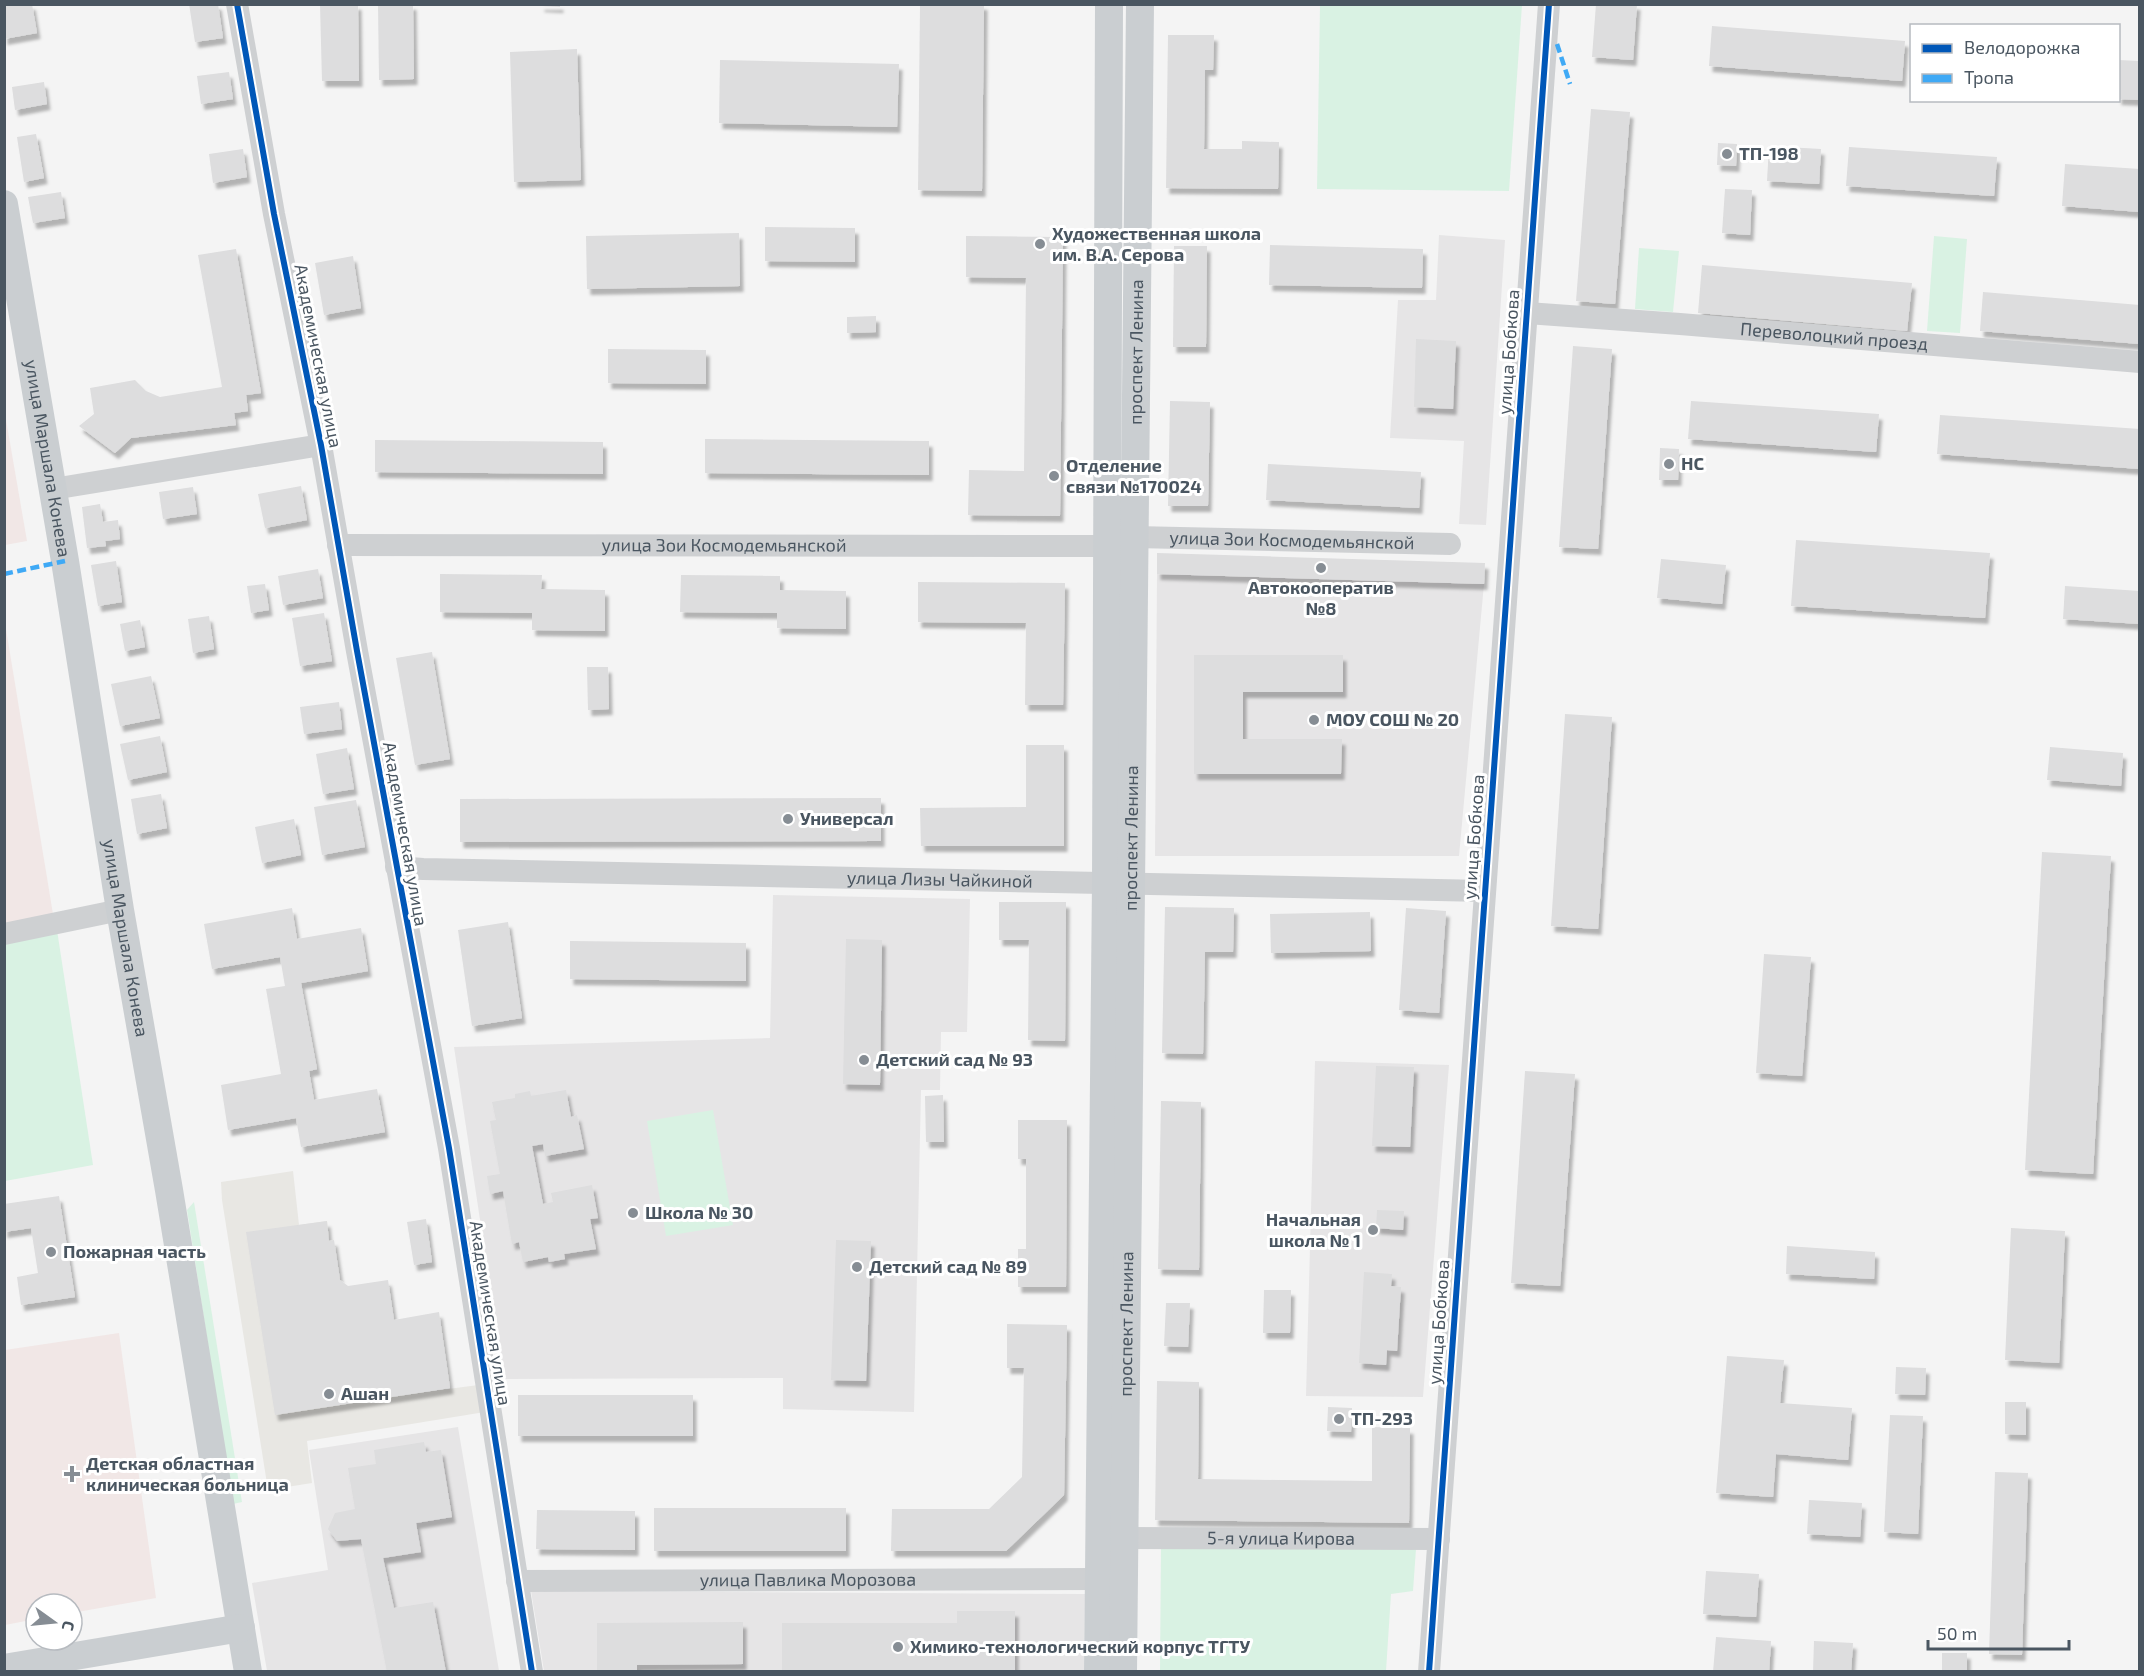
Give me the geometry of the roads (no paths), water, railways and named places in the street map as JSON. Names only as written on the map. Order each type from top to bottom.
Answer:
[{"type":"main road","name":"проспект Ленина","points":[[1109,4],[1125,548]]},
{"type":"main road","name":"проспект Ленина","points":[[1098,1671],[1099,1516],[1118,883],[1140,4]]},
{"type":"main road","name":"улица Маршала Конева","points":[[4,204],[248,1671]]},
{"type":"main road","name":"проспект Ленина","points":[[1118,883],[1125,1538],[1124,1671]]},
{"type":"main road","points":[[1099,1516],[1110,1533],[1125,1538]]},
{"type":"main road","points":[[1099,1579],[1114,1582],[1124,1595]]},
{"type":"main road","points":[[4,1668],[241,1628]]},
{"type":"street","name":"Академическая улица","points":[[237,4],[274,214],[321,445],[396,867],[449,1148],[532,1671]]},
{"type":"street","name":"улица Бобкова","points":[[1429,1671],[1549,4]]},
{"type":"street","name":"Переволоцкий проезд","points":[[1527,314],[1692,325],[2139,362]]},
{"type":"street","points":[[53,489],[321,445]]},
{"type":"street","name":"улица Зои Космодемьянской","points":[[338,545],[1125,548],[1450,544]]},
{"type":"street","name":"улица Лизы Чайкиной","points":[[396,867],[1485,891]]},
{"type":"street","points":[[4,934],[120,910]]},
{"type":"street","name":"5-я улица Кирова","points":[[1125,1538],[1439,1539]]},
{"type":"street","name":"улица Павлика Морозова","points":[[517,1581],[1099,1579]]},
{"type":"place","name":"ТП-198","points":[[1727,154]]},
{"type":"place","name":"Художественная школа им. В.А. Серова","points":[[1040,244]]},
{"type":"place","name":"НС","points":[[1669,464]]},
{"type":"place","name":"Отделение связи №170024","points":[[1054,476]]},
{"type":"place","name":"Автокооператив №8","points":[[1321,568]]},
{"type":"place","name":"МОУ СОШ № 20","points":[[1314,720]]},
{"type":"place","name":"Универсал","points":[[788,819]]},
{"type":"place","name":"Детский сад № 93","points":[[864,1060]]},
{"type":"place","name":"Школа № 30","points":[[633,1213]]},
{"type":"place","name":"Начальная школа № 1","points":[[1373,1230]]},
{"type":"place","name":"Пожарная часть","points":[[51,1252]]},
{"type":"place","name":"Детский сад № 89","points":[[857,1267]]},
{"type":"place","name":"Ашан","points":[[329,1394]]},
{"type":"place","name":"ТП-293","points":[[1339,1419]]},
{"type":"place","name":"Детская областная клиническая больница","points":[[72,1474]]},
{"type":"place","name":"Химико-технологический корпус ТГТУ","points":[[898,1647]]}]
